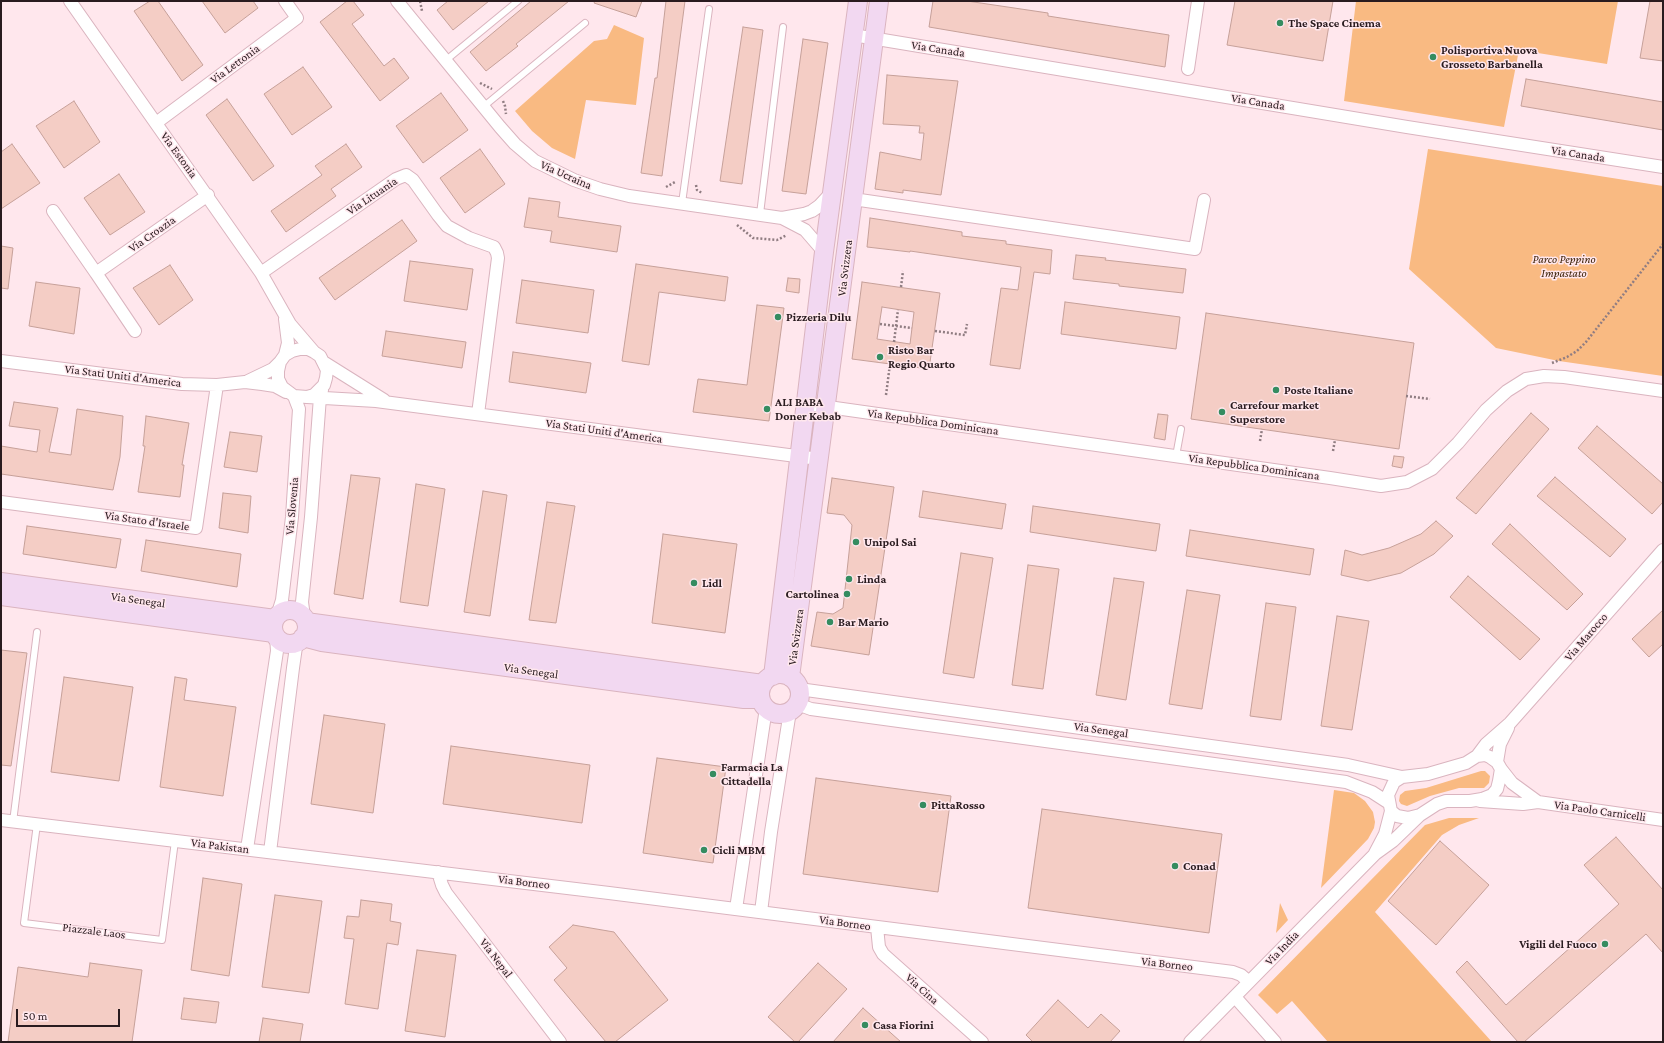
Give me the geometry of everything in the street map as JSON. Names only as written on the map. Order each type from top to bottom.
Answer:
[{"type":"main road","name":"Via Svizzera","points":[[801,526],[800,457],[824,252],[858,1]]},
{"type":"main road","name":"Via Svizzera","points":[[780,694],[801,526],[819,459],[879,1]]},
{"type":"main road","name":"Via Senegal","points":[[1,582],[276,626]]},
{"type":"main road","name":"Via Senegal","points":[[1,596],[276,626]]},
{"type":"main road","points":[[291,610],[300,614],[303,629],[289,644],[284,643],[276,626],[281,612],[291,610]]},
{"type":"main road","name":"Via Senegal","points":[[303,629],[780,694]]},
{"type":"street","name":"Via Estonia","points":[[70,1],[208,195],[261,273],[290,324],[314,352]]},
{"type":"street","name":"Via Lettonia","points":[[156,123],[297,18],[285,1]]},
{"type":"street","points":[[1188,69],[1198,1]]},
{"type":"street","name":"Via Ucraina","points":[[400,2],[445,61],[483,107],[515,144],[535,161],[584,185],[629,196],[782,218],[805,230],[824,252]]},
{"type":"street","name":"Via Canada","points":[[853,35],[1385,123],[1663,167]]},
{"type":"street","name":"Via Lituania","points":[[261,273],[396,178],[406,176],[413,180],[447,226],[469,238],[494,247],[497,252],[498,258],[478,414]]},
{"type":"street","name":"Via Ucraina","points":[[782,218],[812,211],[832,192]]},
{"type":"street","name":"Via Croazia","points":[[96,273],[208,195]]},
{"type":"street","points":[[853,199],[1195,249],[1204,200]]},
{"type":"street","points":[[53,211],[135,331]]},
{"type":"street","name":"Via Estonia","points":[[283,359],[288,344],[284,312]]},
{"type":"street","points":[[300,348],[314,352],[320,356],[327,370],[324,385],[319,391],[307,397],[291,395],[282,387],[278,379],[278,371],[283,359],[292,350],[300,348]]},
{"type":"street","name":"Via Stati Uniti d'America","points":[[245,382],[262,376],[273,369],[283,359]]},
{"type":"street","name":"Via Stati Uniti d'America","points":[[1,361],[175,383],[217,384],[245,382],[275,386],[291,395]]},
{"type":"street","name":"Via Stati Uniti d'America","points":[[324,363],[388,402]]},
{"type":"street","name":"Via Repubblica Dominicana","points":[[807,404],[1381,486],[1396,485],[1415,479],[1432,469],[1458,443],[1486,410],[1507,391],[1526,379],[1544,376],[1564,377],[1663,391]]},
{"type":"street","name":"Via Stato d'Israele","points":[[1,502],[196,528],[217,384]]},
{"type":"street","name":"Via Slovenia","points":[[270,852],[296,647],[303,629],[302,602],[324,385]]},
{"type":"street","name":"Via Slovenia","points":[[247,849],[277,651],[276,626],[282,600],[292,517],[299,409],[291,395]]},
{"type":"street","name":"Via Stati Uniti d'America","points":[[307,397],[323,401],[388,402],[819,459]]},
{"type":"street","name":"Via Marocco","points":[[1477,756],[1486,744],[1510,723],[1663,550]]},
{"type":"street","name":"Via Senegal","points":[[780,694],[1348,765],[1402,777],[1428,774],[1466,763],[1477,756]]},
{"type":"street","name":"Via Senegal","points":[[780,694],[819,710],[1346,782],[1372,792],[1390,807],[1397,816],[1408,818],[1420,815]]},
{"type":"street","name":"Via Svizzera","points":[[736,909],[780,694]]},
{"type":"street","name":"Via Svizzera","points":[[761,912],[771,832],[780,694]]},
{"type":"street","name":"Via Marocco","points":[[1470,801],[1482,799],[1492,795],[1497,789],[1500,781],[1500,744],[1510,723]]},
{"type":"street","points":[[1477,756],[1490,757],[1499,765]]},
{"type":"street","name":"Via Paolo Carnicelli","points":[[1499,765],[1512,783],[1538,802]]},
{"type":"street","name":"Via India","points":[[1375,854],[1385,834],[1390,807],[1388,795],[1394,782],[1402,777]]},
{"type":"street","name":"Via India","points":[[1190,1042],[1375,854],[1393,841],[1420,815],[1437,804],[1446,801],[1470,801]]},
{"type":"street","name":"Via Paolo Carnicelli","points":[[1470,801],[1523,804],[1538,802],[1663,820]]},
{"type":"street","name":"Via Pakistan","points":[[7,821],[438,872]]},
{"type":"street","name":"Via Borneo","points":[[438,872],[1233,972],[1241,975],[1249,982]]},
{"type":"street","name":"Via Nepal","points":[[438,872],[446,893],[560,1042]]},
{"type":"street","name":"Via Cina","points":[[877,927],[878,947],[883,954],[982,1042]]},
{"type":"street","points":[[1235,997],[1275,1042]]},
{"type":"lane","points":[[445,61],[518,1]]},
{"type":"lane","points":[[682,203],[709,9]]},
{"type":"lane","points":[[483,107],[585,23]]},
{"type":"lane","points":[[760,214],[783,27]]},
{"type":"lane","points":[[1176,456],[1181,429]]},
{"type":"lane","points":[[7,821],[37,632]]},
{"type":"lane","name":"Piazzale Laos","points":[[37,824],[24,922],[162,940],[174,841]]},
{"type":"path","points":[[420,1],[423,16]]},
{"type":"path","points":[[477,82],[486,85],[498,96],[505,106],[507,116]]},
{"type":"path","points":[[664,188],[669,187],[676,182]]},
{"type":"path","points":[[696,185],[696,190],[708,194]]},
{"type":"path","points":[[733,224],[742,228],[753,238],[777,240],[790,234]]},
{"type":"path","points":[[1548,364],[1567,357],[1577,351],[1586,342],[1663,244]]},
{"type":"path","points":[[901,287],[903,271]]},
{"type":"path","points":[[894,342],[898,310]]},
{"type":"path","points":[[880,324],[912,328]]},
{"type":"path","points":[[934,331],[965,336],[967,324]]},
{"type":"path","points":[[886,395],[890,364]]},
{"type":"path","points":[[1406,396],[1430,399]]},
{"type":"path","points":[[1260,441],[1262,429]]},
{"type":"path","points":[[1333,451],[1335,440]]},
{"type":"green space","name":"Polisportiva Nuova Grosseto Barbanella","points":[[1356,1],[1618,1],[1607,64],[1519,50],[1504,127],[1344,101]]},
{"type":"green space","points":[[614,25],[644,38],[636,105],[586,100],[575,159],[552,148],[532,131],[515,111],[594,41],[607,39]]},
{"type":"green space","name":"Parco Peppino Impastato","points":[[1428,149],[1663,186],[1663,376],[1559,361],[1496,348],[1409,269]]},
{"type":"green space","points":[[1485,771],[1490,776],[1489,783],[1484,788],[1459,788],[1430,796],[1407,806],[1401,804],[1399,801],[1400,795],[1405,791],[1426,788]]},
{"type":"green space","points":[[1334,790],[1354,793],[1365,801],[1373,812],[1375,822],[1374,828],[1368,839],[1321,888]]},
{"type":"green space","points":[[1449,818],[1479,818],[1459,825],[1442,835],[1375,912],[1492,1042],[1328,1042],[1292,1001],[1277,1014],[1258,995],[1425,825]]},
{"type":"green space","points":[[1280,903],[1288,920],[1276,933]]},
{"type":"building","points":[[150,1],[158,1],[203,65],[182,81],[134,11]]},
{"type":"building","points":[[202,1],[253,1],[258,8],[225,33]]},
{"type":"building","points":[[347,1],[353,1],[364,15],[352,24],[384,66],[394,58],[409,78],[380,101],[320,22]]},
{"type":"building","points":[[448,1],[489,1],[453,30],[437,10]]},
{"type":"building","points":[[531,1],[569,1],[516,44],[518,46],[486,71],[470,52]]},
{"type":"building","points":[[595,1],[642,1],[636,17],[594,3]]},
{"type":"building","points":[[666,1],[685,1],[662,176],[641,173],[655,78],[657,78]]},
{"type":"building","points":[[933,1],[967,1],[1048,13],[1048,16],[1169,35],[1165,67],[929,27]]},
{"type":"building","name":"The Space Cinema","points":[[1235,1],[1333,1],[1323,61],[1227,45]]},
{"type":"building","points":[[1650,1],[1663,1],[1663,61],[1640,58]]},
{"type":"building","points":[[743,27],[763,30],[742,184],[720,181]]},
{"type":"building","points":[[803,39],[828,43],[806,194],[782,191]]},
{"type":"building","points":[[303,67],[332,107],[292,135],[264,94]]},
{"type":"building","points":[[887,75],[958,81],[941,195],[903,190],[903,193],[875,189],[880,152],[921,160],[924,133],[919,133],[920,126],[883,124]]},
{"type":"building","points":[[1526,79],[1663,102],[1663,130],[1521,106]]},
{"type":"building","points":[[441,93],[468,130],[423,163],[396,126]]},
{"type":"building","points":[[227,99],[274,166],[253,181],[206,115]]},
{"type":"building","points":[[74,101],[100,142],[64,168],[36,126]]},
{"type":"building","points":[[12,144],[40,183],[1,209],[1,152]]},
{"type":"building","points":[[346,144],[362,167],[331,189],[336,196],[286,232],[271,211],[322,175],[315,166]]},
{"type":"building","points":[[480,149],[505,184],[465,213],[440,178]]},
{"type":"building","points":[[119,174],[145,212],[110,235],[84,198]]},
{"type":"building","points":[[529,198],[560,202],[558,217],[621,226],[617,252],[550,242],[552,231],[524,227]]},
{"type":"building","points":[[870,218],[962,232],[962,236],[1006,241],[1006,244],[1052,250],[1050,274],[1034,272],[1020,369],[990,365],[1001,288],[1018,290],[1021,267],[910,251],[867,247]]},
{"type":"building","points":[[402,220],[417,241],[335,300],[319,278]]},
{"type":"building","points":[[1,246],[13,248],[8,289],[1,288]]},
{"type":"building","points":[[1076,255],[1106,258],[1105,260],[1186,269],[1183,293],[1073,279]]},
{"type":"building","points":[[410,261],[473,269],[467,310],[404,301]]},
{"type":"building","points":[[636,264],[728,277],[725,301],[659,292],[649,365],[622,361]]},
{"type":"building","points":[[170,265],[193,300],[159,325],[133,288]]},
{"type":"building","points":[[788,278],[800,279],[799,293],[786,291]]},
{"type":"building","points":[[522,280],[594,290],[588,333],[516,323]]},
{"type":"building","points":[[36,282],[80,288],[74,334],[29,326]]},
{"type":"building","points":[[862,282],[940,293],[929,369],[852,359]],"holes":[[[882,307],[914,312],[910,344],[877,339]]]},
{"type":"building","points":[[1065,302],[1180,317],[1176,349],[1061,334]]},
{"type":"building","points":[[757,305],[784,308],[769,421],[693,412],[698,379],[747,385]]},
{"type":"building","points":[[1206,313],[1414,343],[1399,449],[1191,419]]},
{"type":"building","points":[[386,331],[466,342],[462,368],[382,356]]},
{"type":"building","points":[[513,352],[591,363],[586,393],[509,382]]},
{"type":"building","points":[[14,402],[58,408],[49,452],[71,455],[77,409],[123,416],[120,457],[113,490],[1,474],[1,446],[37,452],[40,430],[9,426]]},
{"type":"building","points":[[1531,413],[1549,429],[1476,514],[1456,498]]},
{"type":"building","points":[[1158,414],[1168,415],[1165,440],[1154,438]]},
{"type":"building","points":[[146,416],[189,423],[182,465],[184,465],[180,497],[138,492],[145,446],[143,446]]},
{"type":"building","points":[[1597,426],[1663,484],[1663,502],[1652,514],[1578,448]]},
{"type":"building","points":[[230,432],[262,436],[257,472],[224,467]]},
{"type":"building","points":[[1394,456],[1404,457],[1402,468],[1392,466]]},
{"type":"building","points":[[351,475],[380,478],[363,599],[334,594]]},
{"type":"building","points":[[1555,477],[1626,539],[1610,557],[1537,496]]},
{"type":"building","points":[[832,478],[894,487],[869,655],[811,646],[817,612],[833,614],[843,608],[852,525],[844,515],[827,513]]},
{"type":"building","points":[[416,484],[445,489],[428,606],[400,602]]},
{"type":"building","points":[[483,491],[507,495],[490,616],[464,612]]},
{"type":"building","points":[[923,491],[1006,504],[1002,529],[919,517]]},
{"type":"building","points":[[223,493],[251,496],[248,533],[219,528]]},
{"type":"building","points":[[547,502],[575,506],[556,623],[529,620]]},
{"type":"building","points":[[1033,506],[1160,524],[1156,551],[1030,532]]},
{"type":"building","points":[[1436,521],[1453,536],[1434,554],[1401,573],[1368,581],[1341,575],[1345,550],[1362,555],[1389,548],[1421,534]]},
{"type":"building","points":[[1510,524],[1583,594],[1567,610],[1492,544]]},
{"type":"building","points":[[27,526],[121,539],[116,568],[23,554]]},
{"type":"building","points":[[1190,530],[1314,549],[1310,575],[1186,556]]},
{"type":"building","name":"Lidl","points":[[663,534],[737,544],[725,633],[652,623]]},
{"type":"building","points":[[146,540],[241,554],[237,587],[141,571]]},
{"type":"building","points":[[961,553],[993,558],[974,678],[943,673]]},
{"type":"building","points":[[1028,565],[1059,569],[1043,689],[1012,685]]},
{"type":"building","points":[[1468,576],[1540,639],[1520,660],[1450,597]]},
{"type":"building","points":[[1114,578],[1144,582],[1126,700],[1096,695]]},
{"type":"building","points":[[1187,590],[1220,595],[1202,709],[1169,704]]},
{"type":"building","points":[[1266,603],[1296,607],[1281,720],[1250,716]]},
{"type":"building","points":[[1663,610],[1663,644],[1649,657],[1632,639]]},
{"type":"building","points":[[1337,616],[1369,621],[1352,730],[1321,726]]},
{"type":"building","points":[[1,650],[27,653],[11,766],[1,765]]},
{"type":"building","points":[[64,677],[133,687],[119,781],[51,772]]},
{"type":"building","points":[[175,677],[187,679],[184,700],[236,707],[223,796],[160,787]]},
{"type":"building","points":[[324,715],[385,724],[373,813],[311,804]]},
{"type":"building","points":[[451,746],[590,765],[582,823],[443,804]]},
{"type":"building","points":[[657,758],[726,767],[713,863],[643,853]]},
{"type":"building","points":[[816,778],[951,796],[938,892],[803,874]]},
{"type":"building","points":[[1042,809],[1222,834],[1209,933],[1028,908]]},
{"type":"building","name":"Vigili del Fuoco","points":[[1616,837],[1663,890],[1663,953],[1646,934],[1524,1042],[1518,1042],[1456,972],[1467,961],[1506,1005],[1619,904],[1584,865]]},
{"type":"building","points":[[1440,841],[1489,885],[1436,945],[1388,901]]},
{"type":"building","points":[[203,878],[242,884],[229,976],[191,970]]},
{"type":"building","points":[[275,895],[322,901],[309,993],[262,987]]},
{"type":"building","points":[[361,900],[392,904],[390,921],[401,923],[398,945],[387,943],[378,1009],[345,1004],[354,939],[344,938],[347,916],[359,917]]},
{"type":"building","points":[[573,925],[614,932],[668,1000],[615,1042],[606,1042],[554,980],[567,968],[549,947]]},
{"type":"building","points":[[417,950],[456,955],[445,1037],[405,1031]]},
{"type":"building","points":[[90,963],[142,970],[132,1042],[8,1042],[18,967],[88,977]]},
{"type":"building","points":[[818,963],[847,989],[798,1042],[795,1042],[768,1017]]},
{"type":"building","points":[[184,998],[219,1002],[216,1023],[181,1019]]},
{"type":"building","points":[[1058,1000],[1088,1028],[1101,1014],[1120,1031],[1110,1042],[1033,1042],[1026,1035]]},
{"type":"building","name":"Casa Fiorini","points":[[863,1008],[901,1042],[833,1042]]},
{"type":"building","points":[[263,1018],[303,1024],[300,1042],[259,1042]]},
{"type":"place","name":"The Space Cinema","points":[[1280,23]]},
{"type":"place","name":"Polisportiva Nuova Grosseto Barbanella","points":[[1433,57]]},
{"type":"place","name":"Pizzeria Dilu","points":[[778,317]]},
{"type":"place","name":"Risto Bar Regio Quarto","points":[[880,357]]},
{"type":"place","name":"Poste Italiane","points":[[1276,390]]},
{"type":"place","name":"ALI BABA Doner Kebab","points":[[767,409]]},
{"type":"place","name":"Carrefour market Superstore","points":[[1222,412]]},
{"type":"place","name":"Unipol Sai","points":[[856,542]]},
{"type":"place","name":"Linda","points":[[849,579]]},
{"type":"place","name":"Lidl","points":[[694,583]]},
{"type":"place","name":"Cartolinea","points":[[847,594]]},
{"type":"place","name":"Bar Mario","points":[[830,622]]},
{"type":"place","name":"Farmacia La Cittadella","points":[[713,774]]},
{"type":"place","name":"PittaRosso","points":[[923,805]]},
{"type":"place","name":"Cicli MBM","points":[[704,850]]},
{"type":"place","name":"Conad","points":[[1175,866]]},
{"type":"place","name":"Vigili del Fuoco","points":[[1605,944]]},
{"type":"place","name":"Casa Fiorini","points":[[865,1025]]}]
